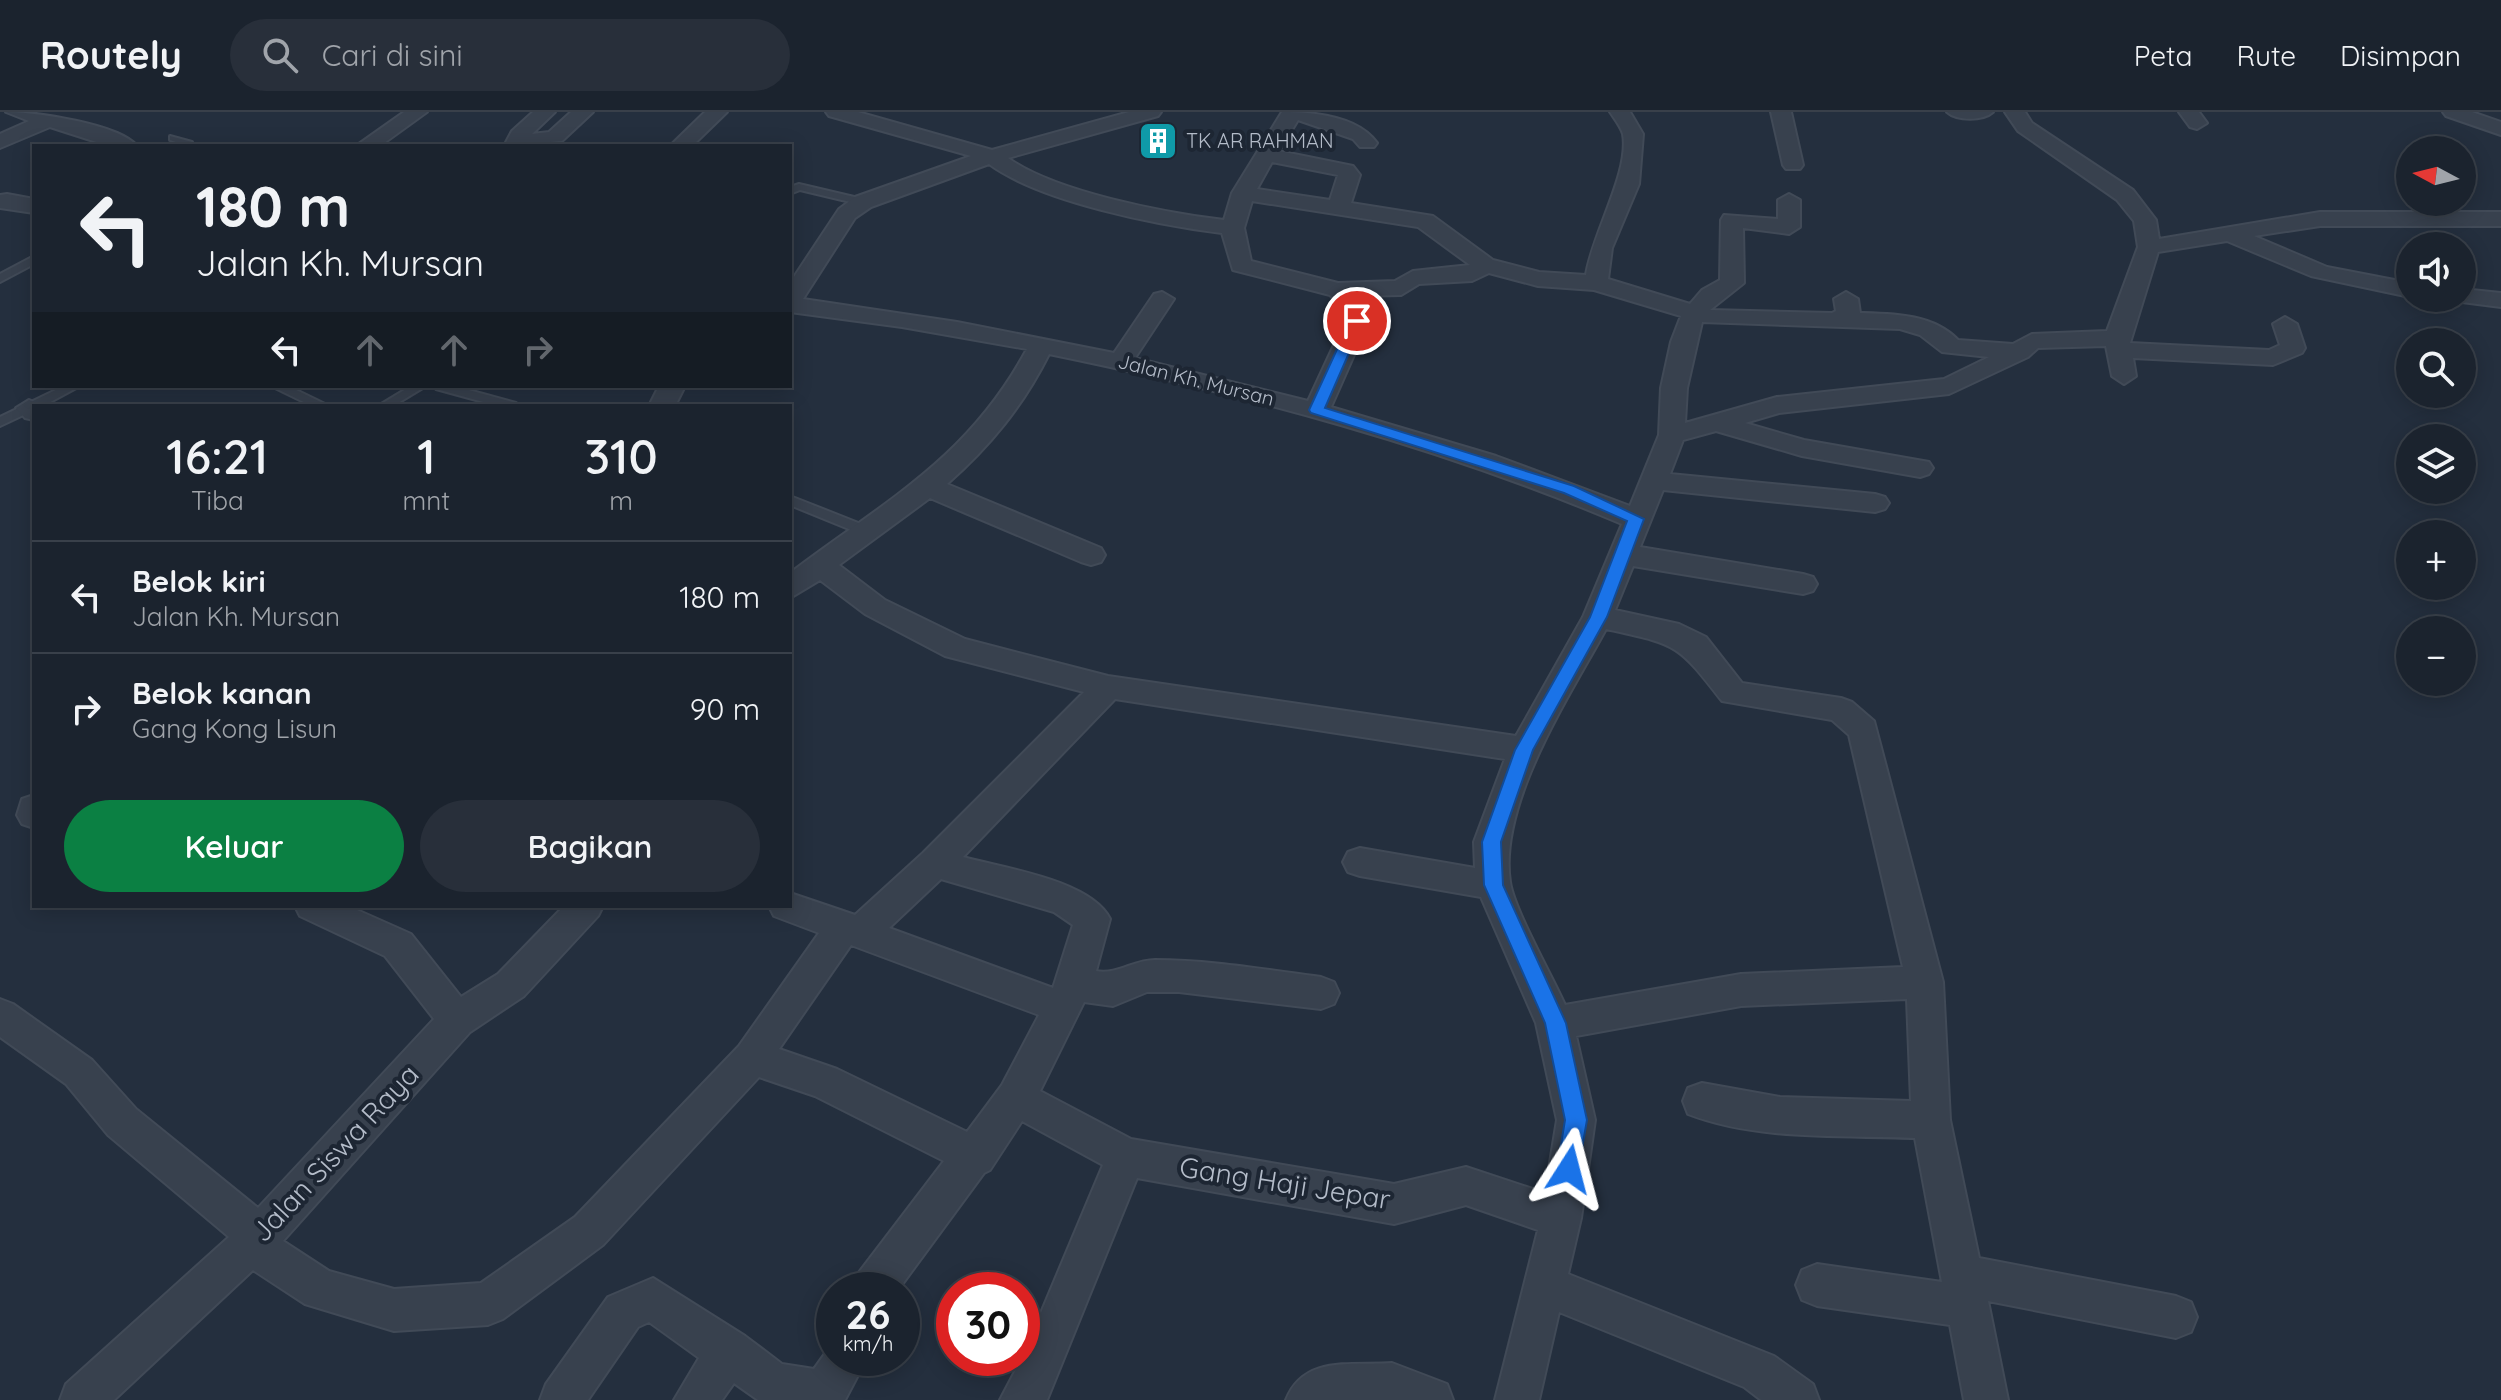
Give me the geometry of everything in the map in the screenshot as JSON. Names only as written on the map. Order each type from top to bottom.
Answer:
[{"type":"street","points":[[20,112],[121,144]]},
{"type":"street","points":[[369,144],[417,112]]},
{"type":"street","points":[[515,144],[519,135],[545,112]]},
{"type":"street","points":[[515,144],[555,137],[583,112]]},
{"type":"street","points":[[682,144],[717,112]]},
{"type":"street","points":[[792,300],[847,214],[863,202],[992,156],[1151,112]]},
{"type":"street","points":[[1367,143],[1360,135],[1293,112],[1270,155],[1243,193],[1233,228],[1241,265],[1338,290],[1401,288],[1413,278],[1472,274],[1485,265]]},
{"type":"street","points":[[1596,283],[1601,248],[1628,184],[1633,134],[1620,112]]},
{"type":"street","points":[[1781,112],[1793,165]]},
{"type":"street","points":[[1957,112],[1983,112]]},
{"type":"street","points":[[2015,112],[2025,127],[2125,195],[2145,220],[2149,247],[2118,344],[2124,376]]},
{"type":"street","points":[[2453,112],[2501,129]]},
{"type":"street","points":[[851,114],[992,156],[1014,172],[1077,195],[1194,223],[1233,228]]},
{"type":"street","points":[[0,142],[48,120]]},
{"type":"street","points":[[1270,155],[1346,170],[1349,175],[1339,207]]},
{"type":"street","points":[[1243,193],[1425,221],[1485,265],[1538,279],[1596,283],[1693,315],[1798,321],[1843,309],[1926,327],[1941,333],[1951,347],[2019,352]]},
{"type":"street","points":[[0,202],[7,200],[32,206]]},
{"type":"street","points":[[1517,1400],[1561,1218],[1576,1120],[1555,1023],[1493,885],[1491,842],[1524,750],[1598,617],[1672,435],[1674,388],[1683,342],[1693,315],[1710,295],[1732,283],[1732,220],[1789,227],[1789,200]]},
{"type":"street","points":[[2149,247],[2320,219],[2501,219]]},
{"type":"street","points":[[2233,235],[2291,264],[2340,280],[2396,288]]},
{"type":"street","points":[[1317,410],[1357,321],[1354,306],[1338,290]]},
{"type":"street","points":[[2476,297],[2501,300]]},
{"type":"street","points":[[1121,361],[1162,299]]},
{"type":"street","name":"Jalan Kh. Mursan","points":[[792,303],[885,315],[1042,344],[1317,410],[1569,490],[1636,519]]},
{"type":"street","points":[[1672,435],[1711,421],[1777,405],[1949,386],[2019,352],[2032,341],[2049,338],[2273,358],[2293,348],[2285,324]]},
{"type":"street","points":[[792,586],[927,486],[1009,404],[1042,344]]},
{"type":"street","points":[[1711,421],[1802,448],[1920,468]]},
{"type":"street","points":[[1653,480],[1712,491],[1793,494],[1875,503]]},
{"type":"street","points":[[927,486],[1091,555]]},
{"type":"street","points":[[1622,554],[1803,584]]},
{"type":"street","points":[[819,565],[875,607],[956,648],[1108,687],[1524,750]]},
{"type":"street","points":[[1598,617],[1669,632],[1695,645],[1733,693],[1841,710],[1863,730],[1925,982],[1931,1120],[1986,1400]]},
{"type":"street","points":[[0,1016],[79,1072],[122,1122],[256,1241],[320,1289],[394,1310],[488,1304],[589,1231],[752,1058],[852,929],[935,863],[1108,687]]},
{"type":"street","points":[[1360,862],[1493,885]]},
{"type":"street","points":[[886,1272],[976,1157],[1016,1098],[1068,996],[1092,919],[1065,900],[935,863]]},
{"type":"street","points":[[316,908],[398,945],[457,1020]]},
{"type":"street","name":"Jalan Siswa Raya","points":[[82,1400],[256,1241],[457,1020],[511,985],[584,908]]},
{"type":"street","points":[[792,908],[1068,996],[1113,990],[1145,976],[1179,976],[1321,993]]},
{"type":"street","points":[[1555,1023],[1741,990],[1826,983],[1925,982]]},
{"type":"street","points":[[752,1058],[824,1081],[976,1157]]},
{"type":"street","name":"Gang Haji Jepar","points":[[1016,1098],[1126,1157],[1394,1204],[1466,1186],[1561,1218]]},
{"type":"street","points":[[1702,1101],[1780,1115],[1931,1120]]},
{"type":"street","points":[[1022,1400],[1035,1379],[1126,1157]]},
{"type":"street","points":[[1544,1285],[1759,1371],[1797,1400]]},
{"type":"street","points":[[1817,1285],[1965,1291],[2176,1317]]},
{"type":"street","points":[[562,1400],[623,1312],[653,1299],[774,1385],[825,1392],[834,1376]]},
{"type":"street","points":[[696,1400],[730,1351]]},
{"type":"street","points":[[1308,1400],[1316,1390],[1392,1385],[1431,1400]]},
{"type":"lane","points":[[792,190],[799,187],[863,202]]},
{"type":"lane","points":[[0,279],[32,260]]},
{"type":"lane","points":[[42,404],[70,388]]},
{"type":"lane","points":[[282,388],[318,404]]},
{"type":"lane","points":[[388,404],[416,388]]},
{"type":"lane","points":[[447,388],[505,404]]},
{"type":"lane","points":[[0,422],[32,410]]},
{"type":"lane","points":[[792,501],[866,531]]},
{"type":"place","name":"TK AR RAHMAN","points":[[1158,141]]},
{"type":"route","points":[[1357,321],[1317,410],[1569,490],[1636,519],[1598,617],[1524,750],[1491,842],[1493,885],[1555,1023],[1576,1120],[1569,1169]]}]
